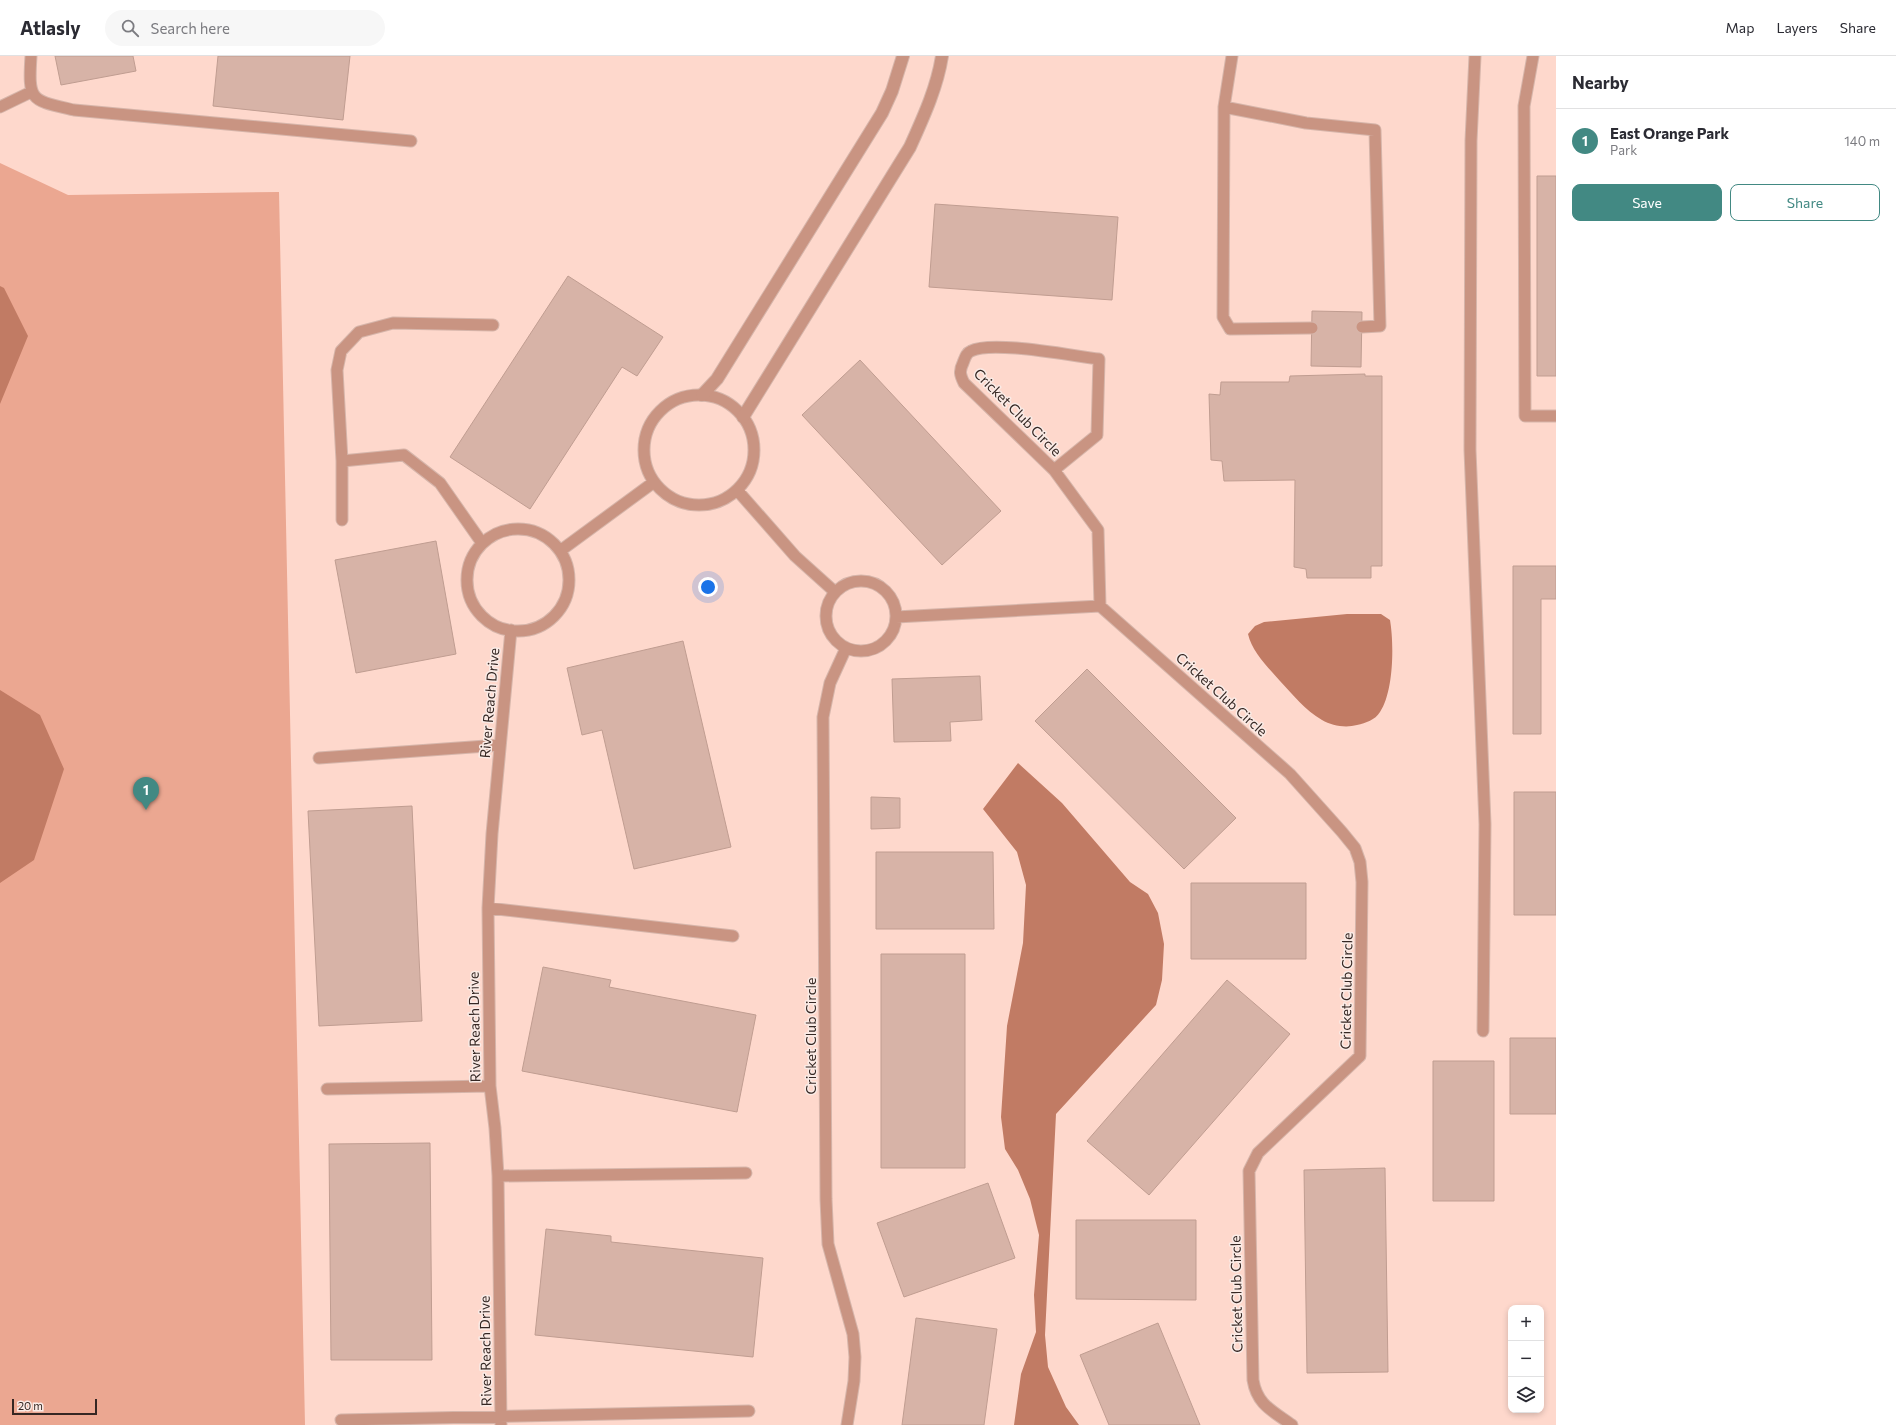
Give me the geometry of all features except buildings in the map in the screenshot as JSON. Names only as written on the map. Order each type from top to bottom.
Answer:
[{"type":"street","points":[[702,395],[717,379],[882,113],[892,91],[903,56]]},
{"type":"street","points":[[743,417],[910,147],[934,90],[942,56]]},
{"type":"lane","points":[[31,56],[29,78],[31,92],[41,102],[74,110],[411,141]]},
{"type":"lane","points":[[1232,56],[1224,107],[1223,316],[1230,329],[1312,328]]},
{"type":"lane","points":[[1475,56],[1471,141],[1470,450],[1485,824],[1483,1031]]},
{"type":"lane","points":[[1533,56],[1524,106],[1525,416],[1556,416]]},
{"type":"lane","points":[[0,107],[31,92]]},
{"type":"lane","points":[[1224,107],[1306,123],[1375,130],[1380,326],[1362,327]]},
{"type":"lane","points":[[342,520],[342,461],[337,370],[341,350],[359,332],[393,323],[493,325]]},
{"type":"lane","name":"Cricket Club Circle","points":[[1054,470],[1097,435],[1098,359],[1006,347],[981,348],[971,351],[966,355],[961,368],[960,376],[964,383],[1054,470],[1098,530],[1100,606],[1290,774],[1355,848],[1360,862],[1362,882],[1360,1056],[1258,1153],[1249,1171],[1253,1380],[1255,1391],[1262,1403],[1292,1425]]},
{"type":"lane","points":[[702,395],[721,399],[737,410],[743,417],[749,426],[754,449],[750,471],[737,490],[721,500],[703,505],[693,505],[667,495],[654,482],[647,469],[643,455],[644,440],[648,426],[656,414],[667,404],[680,398],[702,395]]},
{"type":"lane","points":[[342,461],[404,455],[440,483],[482,543]]},
{"type":"lane","points":[[560,551],[654,482]]},
{"type":"lane","points":[[737,490],[796,556],[835,592]]},
{"type":"lane","points":[[521,528],[540,533],[549,538],[560,551],[567,563],[570,573],[568,594],[564,604],[555,616],[542,625],[532,629],[511,630],[496,626],[479,612],[470,598],[467,572],[472,556],[482,543],[497,533],[521,528]]},
{"type":"lane","points":[[860,581],[871,582],[881,588],[889,596],[894,606],[896,617],[892,632],[882,644],[876,648],[860,651],[846,648],[835,640],[826,622],[828,604],[835,592],[848,583],[860,581]]},
{"type":"lane","points":[[896,617],[1100,606]]},
{"type":"lane","name":"River Reach Drive","points":[[501,1420],[498,1176],[495,1128],[490,1086],[488,908],[492,834],[511,630]]},
{"type":"lane","name":"Cricket Club Circle","points":[[846,648],[830,683],[823,717],[826,1200],[828,1244],[853,1334],[855,1357],[854,1381],[847,1425]]},
{"type":"lane","points":[[319,758],[500,745]]},
{"type":"lane","points":[[488,908],[733,936]]},
{"type":"lane","points":[[326,1089],[490,1086]]},
{"type":"lane","points":[[498,1176],[746,1173]]},
{"type":"lane","points":[[341,1420],[501,1420],[749,1410]]},
{"type":"shaded area","points":[[0,163],[68,195],[279,192],[305,1425],[0,1425]]},
{"type":"shaded area","points":[[0,286],[4,288],[28,336],[0,404]]},
{"type":"shaded area","points":[[1347,614],[1381,614],[1390,620],[1392,641],[1392,667],[1385,703],[1376,717],[1367,722],[1353,726],[1330,724],[1310,712],[1261,659],[1253,647],[1248,634],[1255,626],[1264,622]]},
{"type":"shaded area","points":[[0,690],[40,715],[64,769],[34,860],[0,883]]},
{"type":"shaded area","points":[[1018,763],[1062,803],[1130,882],[1148,894],[1158,913],[1164,944],[1162,980],[1156,1005],[1056,1114],[1045,1335],[1048,1367],[1066,1407],[1079,1425],[1014,1425],[1021,1374],[1036,1332],[1034,1295],[1039,1235],[1030,1199],[1018,1170],[1005,1149],[1001,1117],[1007,1026],[1023,943],[1026,885],[1017,852],[983,809]]},
{"type":"place","name":"East Orange Park","points":[[146,810]]}]
